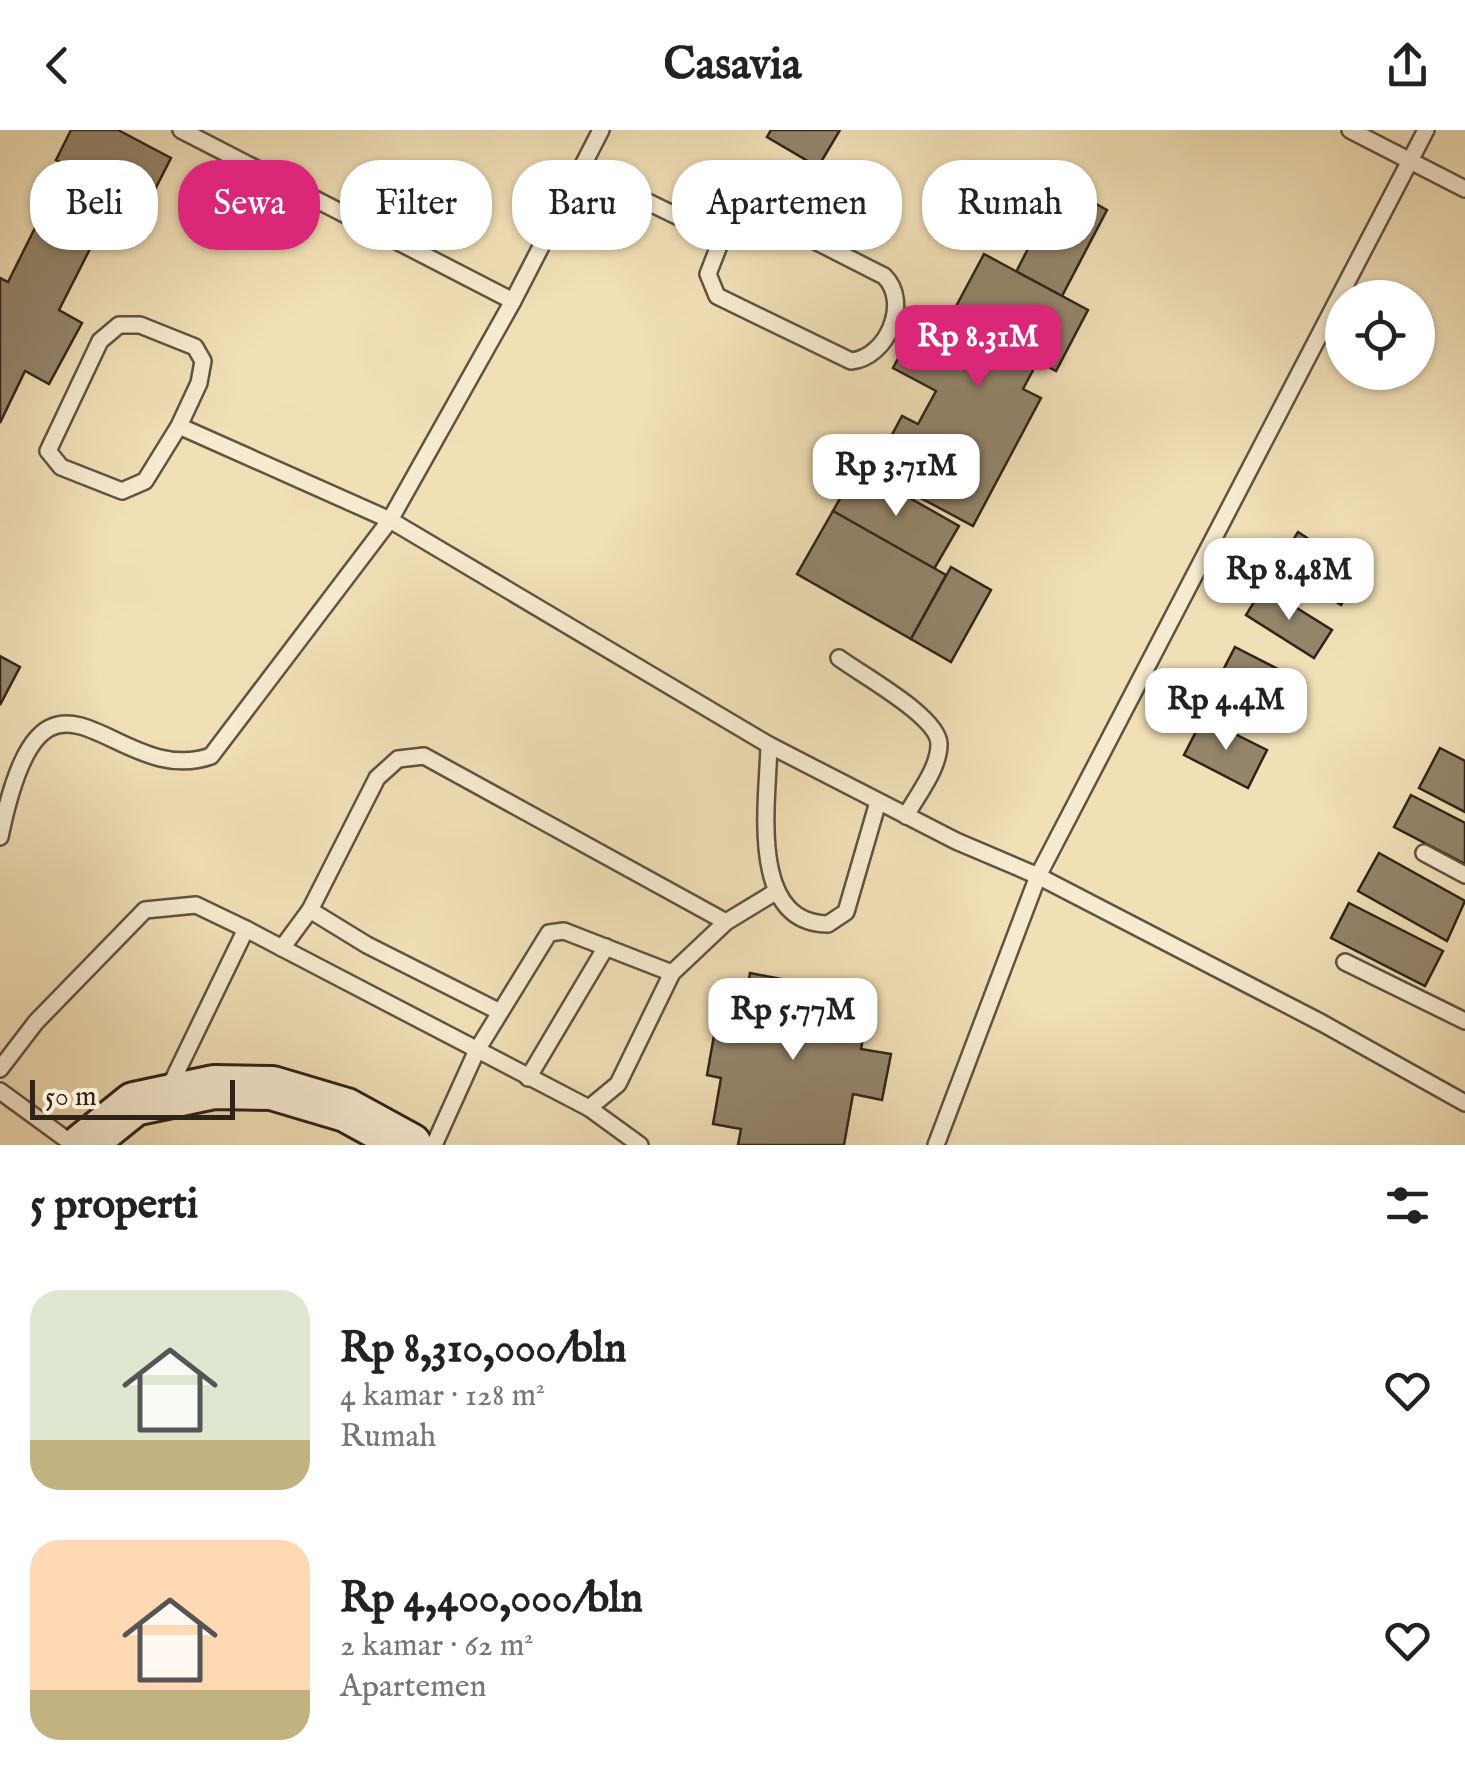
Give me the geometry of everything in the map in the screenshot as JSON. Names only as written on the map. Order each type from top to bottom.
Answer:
[{"type":"street","points":[[83,1145],[149,1101],[214,1087],[272,1088],[346,1110],[410,1145]]},
{"type":"lane","points":[[181,130],[513,301]]},
{"type":"lane","points":[[587,160],[601,130]]},
{"type":"lane","points":[[1350,130],[1465,189]]},
{"type":"lane","points":[[936,1145],[1038,876],[1426,130]]},
{"type":"lane","points":[[741,211],[758,212],[884,276],[892,284],[898,306],[881,344],[864,360],[851,361],[717,296],[708,283],[708,274],[722,238],[741,211]]},
{"type":"lane","points":[[0,837],[22,760],[34,741],[52,728],[72,723],[94,728],[161,760],[188,764],[211,756],[390,520],[540,250]]},
{"type":"lane","points":[[131,323],[195,347],[204,360],[199,382],[179,426],[146,482],[122,492],[61,466],[48,450],[100,341],[119,325],[131,323]]},
{"type":"lane","points":[[179,426],[390,520],[768,744],[906,816],[1038,876],[1322,1023],[1465,1104]]},
{"type":"lane","points":[[839,658],[928,720],[940,741],[936,761],[906,816]]},
{"type":"lane","points":[[768,744],[768,869],[784,906],[802,922],[836,921],[846,912],[878,802]]},
{"type":"lane","points":[[282,948],[310,910],[377,778],[398,759],[424,756],[726,922]]},
{"type":"lane","points":[[1424,853],[1465,875]]},
{"type":"lane","points":[[589,1108],[618,1084],[672,974],[726,922],[777,891]]},
{"type":"lane","points":[[0,1069],[36,1022],[145,910],[196,905],[589,1108],[640,1145]]},
{"type":"lane","points":[[310,910],[366,945],[498,1012]]},
{"type":"lane","points":[[110,1145],[149,1101],[246,929]]},
{"type":"lane","points":[[434,1145],[477,1050],[550,933],[564,931],[672,974]]},
{"type":"lane","points":[[528,1078],[606,948]]},
{"type":"lane","points":[[1345,962],[1465,1021]]},
{"type":"lane","points":[[0,1091],[74,1145]]},
{"type":"building","points":[[71,130],[118,130],[171,158],[158,183],[158,160],[56,160]]},
{"type":"building","points":[[771,130],[840,130],[822,160],[806,160],[767,137]]},
{"type":"building","points":[[1097,205],[1107,210],[1097,229]]},
{"type":"building","points":[[30,238],[30,250],[89,250],[59,310],[82,323],[49,384],[25,371],[0,423],[0,278],[8,282]]},
{"type":"building","points":[[1027,250],[1086,250],[1062,296],[1016,272]]},
{"type":"building","points":[[984,254],[1088,310],[1056,371],[1038,361],[1023,389],[1041,398],[973,526],[872,472],[902,416],[918,424],[936,391],[893,368],[911,334],[950,355],[969,321],[953,312]]},
{"type":"building","points":[[857,468],[959,526],[934,569],[833,511]]},
{"type":"building","points":[[833,511],[946,575],[911,639],[797,574]]},
{"type":"building","points":[[1298,532],[1361,573],[1341,605],[1278,564]]},
{"type":"building","points":[[951,567],[991,590],[951,662],[911,639]]},
{"type":"building","points":[[1263,587],[1332,630],[1314,658],[1246,615]]},
{"type":"building","points":[[1235,647],[1305,683],[1286,719],[1217,682]]},
{"type":"building","points":[[0,656],[20,667],[0,705]]},
{"type":"building","points":[[1203,718],[1267,750],[1248,788],[1184,755]]},
{"type":"building","points":[[1440,748],[1465,761],[1465,812],[1419,788]]},
{"type":"building","points":[[1411,795],[1465,823],[1465,864],[1394,827]]},
{"type":"building","points":[[1379,853],[1465,901],[1447,941],[1358,891]]},
{"type":"building","points":[[1349,903],[1443,951],[1425,986],[1331,938]]},
{"type":"building","points":[[750,973],[871,996],[861,1049],[891,1054],[882,1100],[853,1094],[844,1145],[738,1145],[741,1129],[713,1124],[721,1078],[707,1075],[721,996],[745,1001]]}]
